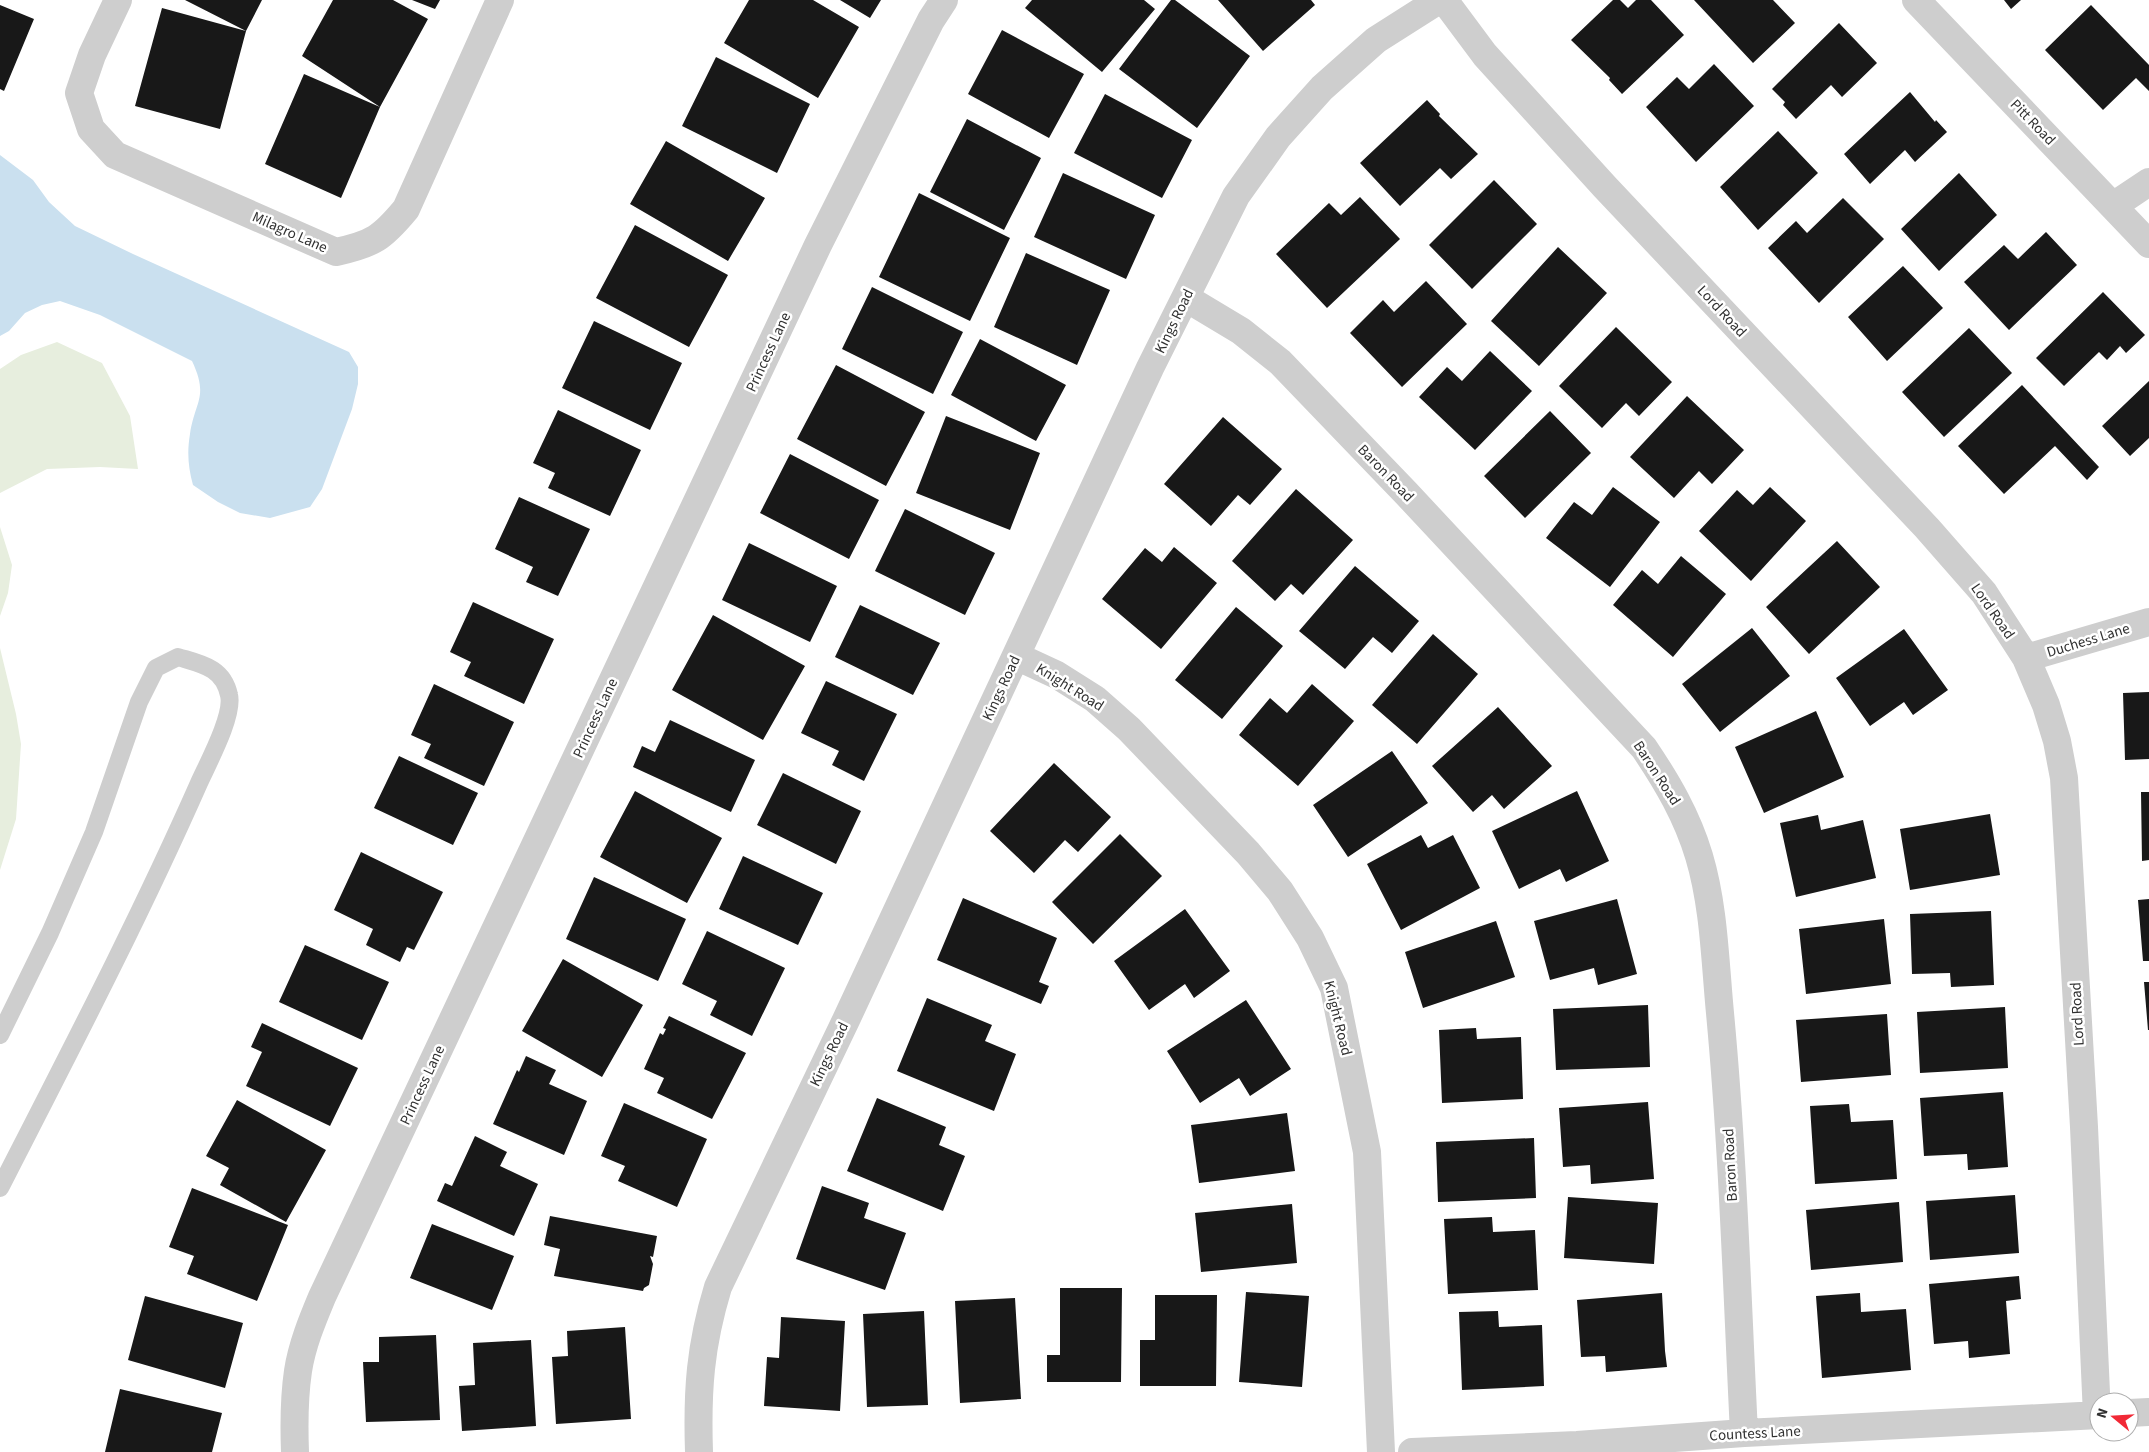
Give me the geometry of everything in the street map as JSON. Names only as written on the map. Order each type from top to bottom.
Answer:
[{"type":"street","name":"Milagro Lane","points":[[118,0],[92,56],[79,93],[91,129],[115,155],[336,252],[366,245],[387,232],[406,209],[500,0]]},
{"type":"street","name":"Princess Lane","points":[[295,1452],[294,1407],[298,1370],[308,1332],[322,1297],[818,245],[930,20],[944,0]]},
{"type":"street","name":"Kings Road","points":[[699,1452],[698,1403],[701,1363],[707,1324],[718,1286],[846,1020],[1150,368],[1236,196],[1278,136],[1322,88],[1376,40],[1440,0]]},
{"type":"street","name":"Lord Road","points":[[1444,0],[1485,55],[1605,187],[1920,521],[1984,593],[2026,658],[2046,705],[2064,778],[2097,1392]]},
{"type":"street","name":"Pitt Road","points":[[1916,0],[2149,244]]},
{"type":"street","points":[[2113,206],[2149,182]]},
{"type":"street","name":"Baron Road","points":[[1186,298],[1241,331],[1280,362],[1406,493],[1644,748],[1667,782],[1685,818],[1699,855],[1708,895],[1724,1053],[1744,1433]]},
{"type":"street","name":"Duchess Lane","points":[[2026,658],[2149,622]]},
{"type":"street","name":"Knight Road","points":[[1016,656],[1057,675],[1095,699],[1129,728],[1248,853],[1280,891],[1310,938],[1334,988],[1367,1152],[1381,1452]]},
{"type":"street","name":"Countess Lane","points":[[1412,1452],[1577,1445],[1744,1433],[2089,1415]]},
{"type":"lane","points":[[0,1035],[50,933],[94,832],[139,702],[156,668],[178,657],[210,666],[222,679],[230,696],[226,720],[174,840],[81,1030],[0,1188]]},
{"type":"green space","points":[[57,342],[102,363],[130,416],[138,469],[100,467],[47,469],[0,493],[0,369],[21,355]]},
{"type":"green space","points":[[0,527],[12,565],[8,593],[0,616]]},
{"type":"green space","points":[[0,648],[16,714],[21,744],[16,819],[0,870]]},
{"type":"water","points":[[0,155],[33,180],[49,202],[75,226],[349,352],[358,367],[358,384],[352,409],[322,489],[310,507],[270,518],[240,513],[218,502],[193,485],[188,447],[199,399],[200,383],[192,361],[100,315],[60,301],[42,305],[25,313],[9,331],[0,336]]},
{"type":"building","points":[[185,0],[262,0],[246,31]]},
{"type":"building","points":[[333,0],[393,0],[428,19],[380,107],[302,56]]},
{"type":"building","points":[[412,0],[440,0],[435,9]]},
{"type":"building","points":[[749,0],[813,0],[859,27],[818,98],[724,43]]},
{"type":"building","points":[[840,0],[881,0],[870,18]]},
{"type":"building","points":[[1032,0],[1144,0],[1155,9],[1102,72],[1025,8]]},
{"type":"building","points":[[1171,0],[1175,0],[1250,56],[1197,128],[1119,69]]},
{"type":"building","points":[[1218,0],[1311,0],[1315,5],[1263,51]]},
{"type":"building","points":[[1613,0],[1620,0],[1628,8],[1636,0],[1651,0],[1684,35],[1622,94],[1609,80],[1610,78],[1571,40]]},
{"type":"building","points":[[1694,0],[1773,0],[1795,23],[1753,63]]},
{"type":"building","points":[[2004,0],[2021,0],[2011,9]]},
{"type":"building","points":[[0,5],[34,19],[4,91],[0,89]]},
{"type":"building","points":[[2091,5],[2149,65],[2149,91],[2136,78],[2103,110],[2045,50]]},
{"type":"building","points":[[162,8],[246,31],[220,129],[135,106]]},
{"type":"building","points":[[1839,23],[1877,63],[1842,97],[1831,85],[1796,119],[1783,105],[1785,102],[1772,89]]},
{"type":"building","points":[[1002,30],[1084,74],[1049,138],[968,94]]},
{"type":"building","points":[[716,57],[810,104],[777,173],[682,126]]},
{"type":"building","points":[[1714,64],[1754,106],[1696,162],[1646,107],[1677,77],[1689,89]]},
{"type":"building","points":[[304,74],[380,107],[341,198],[265,164]]},
{"type":"building","points":[[1910,92],[1935,122],[1936,120],[1947,132],[1915,162],[1905,150],[1870,184],[1844,154]]},
{"type":"building","points":[[1105,94],[1192,140],[1162,198],[1074,153]]},
{"type":"building","points":[[1427,100],[1440,114],[1439,116],[1478,154],[1451,179],[1440,168],[1400,206],[1360,163]]},
{"type":"building","points":[[967,119],[1041,158],[1004,230],[930,192]]},
{"type":"building","points":[[1778,131],[1818,173],[1758,230],[1720,187]]},
{"type":"building","points":[[666,141],[765,198],[728,261],[630,204]]},
{"type":"building","points":[[1063,173],[1155,215],[1126,279],[1034,237]]},
{"type":"building","points":[[1959,173],[1997,215],[1939,271],[1901,229]]},
{"type":"building","points":[[1494,180],[1537,224],[1472,289],[1429,245]]},
{"type":"building","points":[[919,193],[1010,238],[970,321],[879,277]]},
{"type":"building","points":[[1360,197],[1400,239],[1327,308],[1276,254],[1329,203],[1341,215]]},
{"type":"building","points":[[1843,198],[1884,239],[1819,303],[1768,248],[1796,221],[1807,233]]},
{"type":"building","points":[[635,225],[728,275],[689,347],[596,298]]},
{"type":"building","points":[[2046,232],[2077,265],[2009,330],[1964,282],[2004,245],[2018,259]]},
{"type":"building","points":[[1558,247],[1607,293],[1539,366],[1491,321]]},
{"type":"building","points":[[1026,253],[1110,290],[1077,365],[994,327]]},
{"type":"building","points":[[1903,266],[1943,308],[1887,361],[1848,317]]},
{"type":"building","points":[[1426,281],[1467,324],[1402,387],[1350,333],[1383,300],[1394,312]]},
{"type":"building","points":[[872,287],[963,332],[933,394],[842,349]]},
{"type":"building","points":[[2103,292],[2145,335],[2126,353],[2120,346],[2107,360],[2099,352],[2064,386],[2036,358]]},
{"type":"building","points":[[594,321],[682,363],[650,430],[562,388]]},
{"type":"building","points":[[1616,327],[1672,382],[1639,416],[1626,403],[1602,428],[1559,386]]},
{"type":"building","points":[[1969,328],[2012,373],[1944,437],[1902,392]]},
{"type":"building","points":[[980,339],[1066,385],[1036,441],[951,395]]},
{"type":"building","points":[[1490,351],[1532,391],[1475,450],[1419,397],[1447,367],[1462,381]]},
{"type":"building","points":[[836,365],[925,412],[886,486],[797,439]]},
{"type":"building","points":[[2149,381],[2149,438],[2130,456],[2102,426]]},
{"type":"building","points":[[2022,385],[2099,467],[2087,480],[2055,446],[2004,494],[1958,446]]},
{"type":"building","points":[[1687,396],[1744,450],[1712,484],[1699,471],[1674,498],[1630,457]]},
{"type":"building","points":[[558,410],[641,450],[610,516],[548,488],[555,473],[533,463]]},
{"type":"building","points":[[1550,411],[1591,453],[1525,518],[1484,476]]},
{"type":"building","points":[[946,416],[1040,453],[1010,530],[916,493]]},
{"type":"building","points":[[1223,417],[1282,469],[1250,505],[1238,495],[1211,526],[1164,484]]},
{"type":"building","points":[[790,454],[879,500],[849,559],[760,513]]},
{"type":"building","points":[[1613,487],[1660,522],[1610,587],[1546,538],[1574,502],[1592,515]]},
{"type":"building","points":[[1770,487],[1806,521],[1751,581],[1699,531],[1737,490],[1753,505]]},
{"type":"building","points":[[1296,489],[1353,540],[1303,595],[1291,584],[1275,601],[1232,561]]},
{"type":"building","points":[[519,497],[590,529],[558,596],[526,582],[533,567],[495,549]]},
{"type":"building","points":[[905,509],[995,553],[965,615],[875,571]]},
{"type":"building","points":[[1837,541],[1880,587],[1809,654],[1766,607]]},
{"type":"building","points":[[749,543],[837,586],[810,642],[722,600]]},
{"type":"building","points":[[1174,547],[1217,583],[1161,649],[1102,599],[1145,548],[1162,562]]},
{"type":"building","points":[[1681,556],[1726,594],[1673,657],[1613,605],[1642,570],[1658,584]]},
{"type":"building","points":[[1355,566],[1419,621],[1392,653],[1373,637],[1345,669],[1299,631]]},
{"type":"building","points":[[473,602],[554,639],[524,704],[464,676],[471,662],[450,652]]},
{"type":"building","points":[[860,605],[940,643],[913,695],[835,657]]},
{"type":"building","points":[[1236,607],[1283,646],[1222,719],[1175,680]]},
{"type":"building","points":[[713,615],[805,666],[763,740],[672,690]]},
{"type":"building","points":[[1752,628],[1790,676],[1720,732],[1682,684]]},
{"type":"building","points":[[1904,629],[1948,690],[1913,715],[1904,702],[1870,726],[1836,678]]},
{"type":"building","points":[[1433,634],[1478,674],[1417,744],[1372,705]]},
{"type":"building","points":[[826,681],[897,714],[864,781],[832,765],[839,751],[801,733]]},
{"type":"building","points":[[434,684],[514,722],[484,786],[424,758],[431,744],[411,735]]},
{"type":"building","points":[[1312,684],[1354,721],[1298,786],[1239,735],[1270,698],[1287,713]]},
{"type":"building","points":[[2149,692],[2149,759],[2125,760],[2123,693]]},
{"type":"building","points":[[1498,707],[1552,766],[1504,809],[1492,795],[1473,812],[1432,766]]},
{"type":"building","points":[[1816,711],[1844,777],[1764,813],[1735,747]]},
{"type":"building","points":[[670,720],[755,760],[731,812],[633,767],[642,746],[655,752]]},
{"type":"building","points":[[1392,751],[1428,803],[1348,857],[1313,805]]},
{"type":"building","points":[[399,756],[478,793],[453,845],[374,808]]},
{"type":"building","points":[[1054,763],[1111,817],[1078,852],[1065,840],[1034,873],[990,831]]},
{"type":"building","points":[[783,773],[861,811],[836,864],[757,825]]},
{"type":"building","points":[[635,791],[722,838],[687,903],[600,857]]},
{"type":"building","points":[[1577,791],[1609,861],[1566,882],[1560,869],[1519,889],[1492,831]]},
{"type":"building","points":[[2141,792],[2149,792],[2149,860],[2142,861]]},
{"type":"building","points":[[1990,814],[2000,875],[1910,890],[1900,829]]},
{"type":"building","points":[[1818,815],[1821,830],[1863,820],[1876,878],[1796,897],[1780,823]]},
{"type":"building","points":[[1120,834],[1162,876],[1093,944],[1052,902]]},
{"type":"building","points":[[1421,835],[1428,848],[1453,835],[1480,888],[1401,930],[1367,864]]},
{"type":"building","points":[[361,852],[443,892],[414,950],[407,947],[400,962],[366,945],[373,929],[334,910]]},
{"type":"building","points":[[743,856],[823,893],[798,945],[719,909]]},
{"type":"building","points":[[594,877],[686,919],[658,981],[566,939]]},
{"type":"building","points":[[963,898],[1057,938],[1039,982],[1049,986],[1041,1004],[937,960]]},
{"type":"building","points":[[1617,899],[1637,974],[1598,985],[1594,968],[1550,980],[1534,921]]},
{"type":"building","points":[[2149,899],[2149,961],[2143,961],[2138,900]]},
{"type":"building","points":[[1185,909],[1230,971],[1194,998],[1185,984],[1149,1010],[1114,961]]},
{"type":"building","points":[[1991,911],[1994,985],[1951,987],[1950,973],[1912,974],[1910,914]]},
{"type":"building","points":[[1884,919],[1891,984],[1806,994],[1799,929]]},
{"type":"building","points":[[1496,921],[1515,977],[1423,1008],[1405,952]]},
{"type":"building","points":[[707,931],[785,968],[752,1036],[710,1015],[717,1001],[682,984]]},
{"type":"building","points":[[305,945],[389,982],[362,1040],[279,1002]]},
{"type":"building","points":[[563,959],[643,1005],[602,1077],[522,1031]]},
{"type":"building","points":[[2144,982],[2149,982],[2149,1030],[2148,1030]]},
{"type":"building","points":[[927,998],[992,1025],[985,1041],[1016,1054],[994,1111],[897,1071]]},
{"type":"building","points":[[1246,1000],[1291,1069],[1250,1096],[1239,1078],[1200,1103],[1167,1051]]},
{"type":"building","points":[[1648,1005],[1650,1067],[1556,1070],[1553,1009]]},
{"type":"building","points":[[2005,1007],[2008,1068],[1920,1073],[1917,1012]]},
{"type":"building","points":[[1887,1014],[1891,1075],[1801,1082],[1796,1020]]},
{"type":"building","points":[[669,1016],[746,1053],[712,1119],[657,1093],[664,1078],[644,1069],[660,1033],[663,1035],[666,1029],[663,1028]]},
{"type":"building","points":[[262,1023],[358,1068],[330,1126],[246,1086],[262,1052],[251,1047]]},
{"type":"building","points":[[1476,1028],[1477,1039],[1521,1037],[1523,1099],[1442,1103],[1439,1030]]},
{"type":"building","points":[[526,1056],[556,1070],[549,1084],[587,1101],[564,1155],[493,1124],[517,1070],[519,1072]]},
{"type":"building","points":[[2003,1092],[2008,1167],[1968,1170],[1967,1154],[1924,1156],[1920,1098]]},
{"type":"building","points":[[877,1098],[946,1127],[939,1145],[965,1156],[943,1211],[847,1171]]},
{"type":"building","points":[[237,1100],[326,1150],[286,1222],[220,1185],[229,1168],[206,1156]]},
{"type":"building","points":[[1648,1102],[1654,1179],[1591,1184],[1590,1165],[1563,1167],[1559,1108]]},
{"type":"building","points":[[624,1103],[707,1139],[677,1207],[618,1181],[625,1166],[601,1156]]},
{"type":"building","points":[[1849,1104],[1851,1122],[1893,1120],[1897,1179],[1815,1184],[1810,1106]]},
{"type":"building","points":[[1287,1113],[1295,1171],[1199,1183],[1191,1125]]},
{"type":"building","points":[[475,1136],[507,1152],[500,1166],[538,1184],[514,1236],[437,1201],[445,1183],[452,1186]]},
{"type":"building","points":[[1534,1138],[1536,1198],[1438,1202],[1436,1142]]},
{"type":"building","points":[[822,1186],[869,1203],[864,1218],[906,1233],[885,1290],[796,1259]]},
{"type":"building","points":[[192,1188],[288,1225],[257,1301],[187,1274],[194,1256],[169,1247]]},
{"type":"building","points":[[2015,1195],[2019,1253],[1930,1260],[1926,1201]]},
{"type":"building","points":[[1568,1197],[1658,1203],[1654,1264],[1564,1258]]},
{"type":"building","points":[[1899,1202],[1903,1262],[1811,1270],[1806,1210]]},
{"type":"building","points":[[1292,1204],[1297,1263],[1201,1272],[1195,1213]]},
{"type":"building","points":[[550,1216],[657,1236],[653,1257],[650,1256],[653,1264],[649,1285],[643,1291],[554,1276],[560,1249],[544,1245]]},
{"type":"building","points":[[1492,1217],[1493,1232],[1535,1230],[1538,1290],[1448,1294],[1444,1219]]},
{"type":"building","points":[[432,1224],[514,1256],[492,1310],[410,1278]]},
{"type":"building","points":[[2019,1276],[2021,1299],[2006,1301],[2010,1354],[1969,1358],[1968,1341],[1934,1344],[1929,1284]]},
{"type":"building","points":[[1060,1288],[1122,1288],[1121,1382],[1047,1382],[1047,1355],[1060,1355]]},
{"type":"building","points":[[1246,1292],[1309,1296],[1302,1387],[1239,1382]]},
{"type":"building","points":[[1662,1293],[1667,1367],[1606,1372],[1605,1356],[1581,1357],[1577,1300]]},
{"type":"building","points":[[1860,1293],[1861,1312],[1906,1309],[1911,1370],[1822,1378],[1816,1296]]},
{"type":"building","points":[[1155,1295],[1217,1295],[1216,1386],[1140,1386],[1140,1340],[1155,1340]]},
{"type":"building","points":[[145,1296],[243,1323],[225,1388],[128,1360]]},
{"type":"building","points":[[1015,1298],[1021,1399],[960,1403],[955,1301]]},
{"type":"building","points":[[924,1311],[928,1405],[867,1407],[863,1314]]},
{"type":"building","points":[[1498,1311],[1499,1327],[1542,1325],[1544,1386],[1462,1390],[1459,1312]]},
{"type":"building","points":[[781,1317],[845,1321],[840,1411],[764,1406],[767,1357],[779,1358]]},
{"type":"building","points":[[625,1327],[631,1419],[556,1424],[552,1357],[568,1356],[567,1331]]},
{"type":"building","points":[[436,1335],[440,1420],[366,1422],[363,1362],[379,1362],[379,1337]]},
{"type":"building","points":[[531,1340],[536,1426],[462,1431],[459,1386],[475,1385],[473,1343]]},
{"type":"building","points":[[120,1389],[222,1413],[212,1452],[105,1452]]}]
